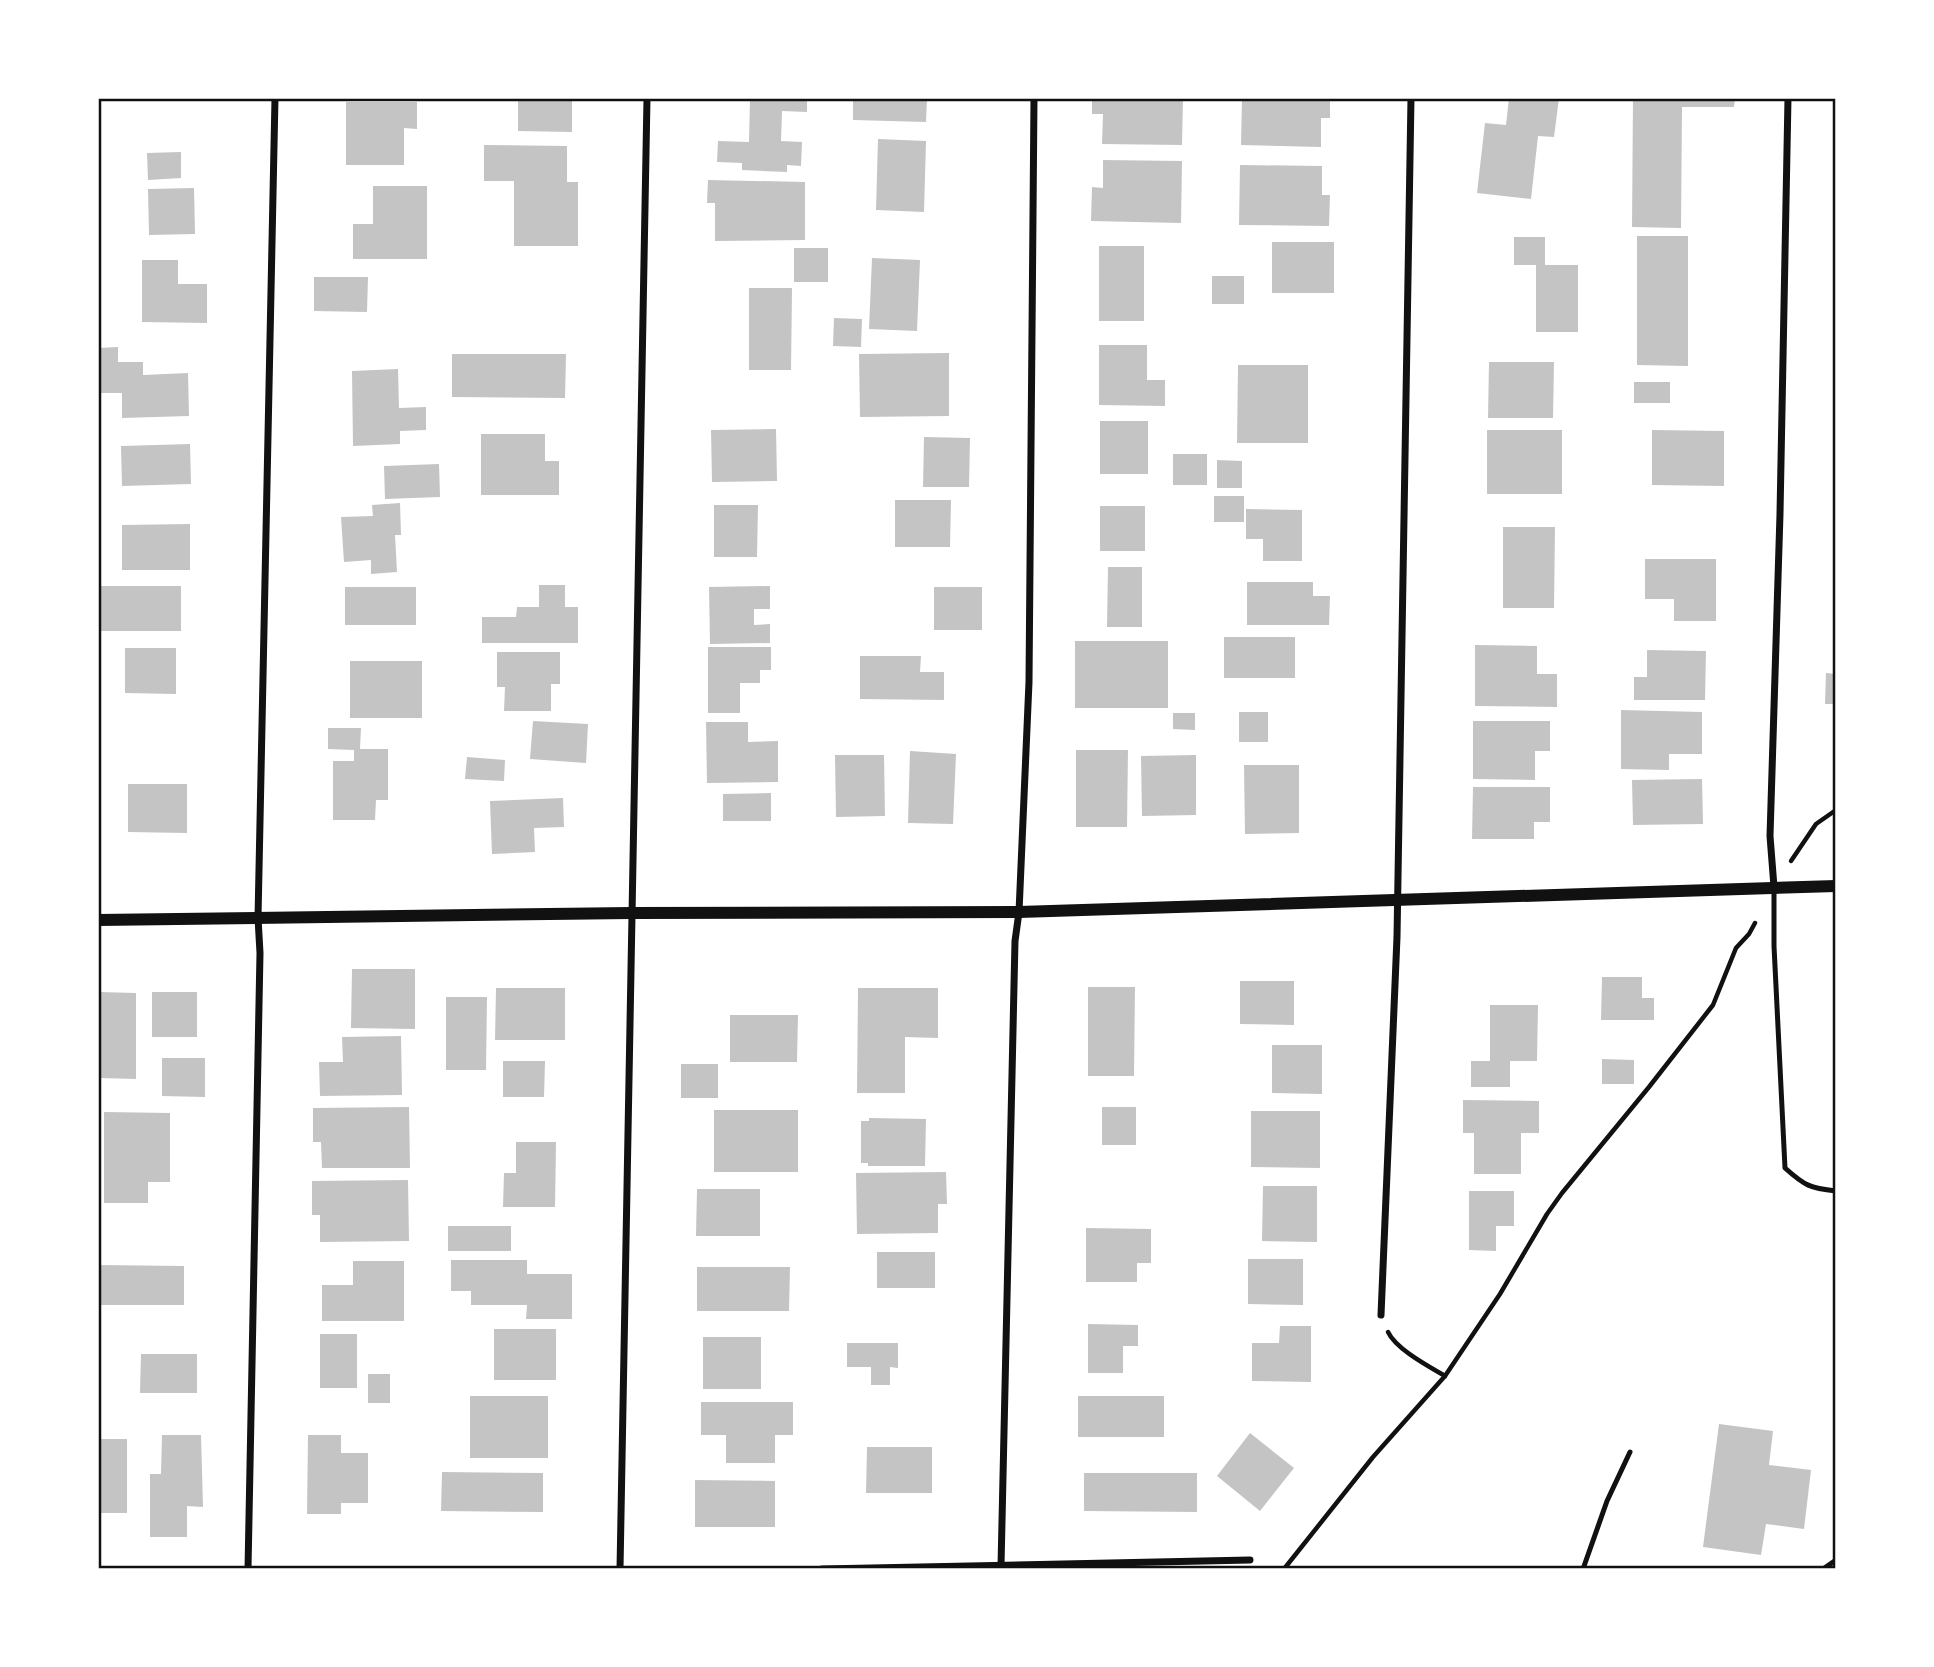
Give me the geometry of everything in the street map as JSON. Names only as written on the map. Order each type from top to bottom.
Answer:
[{"type":"street","points":[[248,1569],[275,98]]},
{"type":"street","points":[[620,1569],[647,98]]},
{"type":"street","points":[[1001,1566],[1015,940],[1019,912],[1029,682],[1034,98]]},
{"type":"street","points":[[1381,1315],[1397,937],[1411,98]]},
{"type":"street","points":[[1774,887],[1770,836],[1788,98]]},
{"type":"street","points":[[98,920],[631,913],[1019,912],[1836,886]]},
{"type":"street","points":[[822,1569],[1250,1560]]},
{"type":"lane","points":[[1774,887],[1774,946],[1786,1168],[1798,1180],[1812,1188],[1836,1191]]},
{"type":"lane","points":[[1583,1569],[1607,1501],[1630,1452]]},
{"type":"lane","points":[[1823,1569],[1836,1560]]},
{"type":"path","points":[[1810,833],[1816,824],[1836,810]]},
{"type":"path","points":[[1284,1569],[1373,1457],[1445,1376],[1500,1294],[1562,1193],[1713,1006],[1736,948],[1749,934]]},
{"type":"path","points":[[1381,1315],[1391,1337],[1427,1366],[1445,1376]]},
{"type":"building","points":[[518,98],[572,98],[572,132],[518,131]]},
{"type":"building","points":[[750,98],[807,98],[807,112],[782,111],[781,141],[802,142],[801,166],[787,165],[787,172],[742,170],[742,163],[717,162],[718,141],[749,142]]},
{"type":"building","points":[[853,98],[927,98],[926,122],[853,120]]},
{"type":"building","points":[[1092,98],[1183,98],[1182,145],[1102,144],[1103,114],[1092,114]]},
{"type":"building","points":[[1242,98],[1330,98],[1330,118],[1321,118],[1321,147],[1241,145]]},
{"type":"building","points":[[1509,98],[1559,98],[1554,137],[1538,136],[1531,199],[1477,193],[1485,123],[1506,125]]},
{"type":"building","points":[[1633,98],[1735,98],[1734,107],[1682,107],[1681,228],[1632,227]]},
{"type":"building","points":[[346,102],[417,102],[417,129],[404,128],[404,165],[346,165]]},
{"type":"building","points":[[878,139],[926,141],[924,212],[876,210]]},
{"type":"building","points":[[484,145],[567,146],[567,182],[578,182],[578,246],[514,246],[514,181],[484,181]]},
{"type":"building","points":[[181,152],[181,178],[148,180],[147,153]]},
{"type":"building","points":[[1103,160],[1182,161],[1181,223],[1091,221],[1092,187],[1103,188]]},
{"type":"building","points":[[1240,165],[1322,166],[1322,195],[1330,195],[1329,226],[1239,225]]},
{"type":"building","points":[[708,180],[805,182],[805,240],[715,241],[715,203],[707,203]]},
{"type":"building","points":[[373,186],[427,186],[427,259],[353,259],[353,224],[373,224]]},
{"type":"building","points":[[194,188],[195,234],[149,235],[148,189]]},
{"type":"building","points":[[1637,236],[1688,236],[1688,366],[1637,365]]},
{"type":"building","points":[[1514,237],[1545,237],[1545,265],[1578,265],[1578,332],[1536,332],[1536,265],[1514,265]]},
{"type":"building","points":[[1272,242],[1334,242],[1334,293],[1272,293]]},
{"type":"building","points":[[1099,246],[1144,246],[1144,321],[1099,321]]},
{"type":"building","points":[[794,248],[828,248],[828,282],[794,282]]},
{"type":"building","points":[[872,258],[920,260],[917,331],[869,329]]},
{"type":"building","points":[[142,260],[178,260],[178,284],[207,284],[207,323],[142,322]]},
{"type":"building","points":[[1212,276],[1244,276],[1244,304],[1212,304]]},
{"type":"building","points":[[314,277],[368,277],[367,312],[314,311]]},
{"type":"building","points":[[749,288],[792,288],[791,370],[749,370]]},
{"type":"building","points":[[834,318],[862,319],[861,347],[833,346]]},
{"type":"building","points":[[1099,345],[1147,345],[1147,380],[1165,380],[1165,406],[1099,405]]},
{"type":"building","points":[[118,347],[118,362],[143,362],[143,375],[188,373],[189,416],[122,418],[122,393],[98,393],[98,348]]},
{"type":"building","points":[[949,353],[949,416],[860,417],[859,354]]},
{"type":"building","points":[[452,354],[566,354],[565,398],[452,397]]},
{"type":"building","points":[[1489,362],[1554,362],[1553,418],[1488,418]]},
{"type":"building","points":[[1238,365],[1308,365],[1308,443],[1237,443]]},
{"type":"building","points":[[398,369],[399,408],[426,407],[426,430],[400,431],[400,444],[353,446],[352,371]]},
{"type":"building","points":[[1634,382],[1670,382],[1670,403],[1634,403]]},
{"type":"building","points":[[1100,421],[1148,421],[1148,474],[1100,474]]},
{"type":"building","points":[[776,429],[777,481],[712,482],[711,430]]},
{"type":"building","points":[[1487,430],[1562,430],[1562,494],[1487,494]]},
{"type":"building","points":[[1652,430],[1724,431],[1724,486],[1652,485]]},
{"type":"building","points":[[481,434],[545,434],[545,461],[559,461],[559,495],[481,495]]},
{"type":"building","points":[[924,437],[970,438],[969,487],[923,487]]},
{"type":"building","points":[[190,444],[191,484],[122,486],[121,446]]},
{"type":"building","points":[[1173,454],[1207,454],[1207,485],[1173,485]]},
{"type":"building","points":[[1217,460],[1242,461],[1242,488],[1217,488]]},
{"type":"building","points":[[439,464],[440,497],[385,499],[384,466]]},
{"type":"building","points":[[1214,496],[1244,496],[1244,522],[1214,522]]},
{"type":"building","points":[[895,500],[951,500],[950,547],[895,547]]},
{"type":"building","points":[[400,503],[401,535],[395,535],[397,572],[371,574],[371,560],[344,562],[341,517],[373,516],[372,505]]},
{"type":"building","points":[[714,505],[758,505],[757,557],[714,557]]},
{"type":"building","points":[[1100,506],[1145,506],[1145,551],[1100,551]]},
{"type":"building","points":[[1246,509],[1302,510],[1302,561],[1263,561],[1263,539],[1246,539]]},
{"type":"building","points":[[190,524],[190,570],[122,570],[122,525]]},
{"type":"building","points":[[1503,527],[1555,527],[1554,608],[1503,608]]},
{"type":"building","points":[[1645,559],[1716,559],[1716,621],[1674,621],[1674,599],[1645,599]]},
{"type":"building","points":[[1108,567],[1142,567],[1142,627],[1107,627]]},
{"type":"building","points":[[1247,582],[1313,582],[1313,596],[1330,596],[1329,625],[1247,625]]},
{"type":"building","points":[[539,585],[565,585],[565,607],[578,607],[578,643],[482,643],[482,617],[516,617],[517,607],[539,607]]},
{"type":"building","points":[[100,586],[181,586],[181,631],[99,631]]},
{"type":"building","points":[[770,586],[770,609],[754,609],[754,625],[770,624],[770,643],[710,644],[709,587]]},
{"type":"building","points":[[345,587],[416,587],[416,625],[345,625]]},
{"type":"building","points":[[934,587],[982,587],[982,630],[934,630]]},
{"type":"building","points":[[1224,637],[1295,637],[1295,678],[1224,678]]},
{"type":"building","points":[[1075,641],[1168,641],[1168,708],[1075,708]]},
{"type":"building","points":[[1475,645],[1537,646],[1537,674],[1557,674],[1557,707],[1475,706]]},
{"type":"building","points":[[708,647],[771,647],[771,670],[760,670],[760,683],[740,683],[740,713],[708,713]]},
{"type":"building","points":[[125,648],[176,648],[176,694],[125,693]]},
{"type":"building","points":[[1647,650],[1706,651],[1705,700],[1634,700],[1634,677],[1647,677]]},
{"type":"building","points":[[497,652],[560,652],[560,684],[551,684],[551,711],[504,711],[505,687],[497,687]]},
{"type":"building","points":[[860,656],[921,656],[920,672],[944,672],[944,700],[860,699]]},
{"type":"building","points":[[350,661],[422,661],[422,718],[350,718]]},
{"type":"building","points":[[1826,673],[1836,674],[1836,704],[1825,704]]},
{"type":"building","points":[[1621,710],[1702,712],[1702,754],[1669,754],[1669,770],[1621,769]]},
{"type":"building","points":[[1239,712],[1268,712],[1268,742],[1239,742]]},
{"type":"building","points":[[1173,713],[1195,713],[1195,730],[1173,729]]},
{"type":"building","points":[[533,721],[588,724],[586,763],[530,759]]},
{"type":"building","points":[[1473,721],[1550,721],[1550,751],[1535,751],[1535,780],[1473,779]]},
{"type":"building","points":[[706,722],[748,722],[748,742],[778,741],[778,782],[707,783]]},
{"type":"building","points":[[328,728],[361,728],[360,749],[388,749],[388,800],[376,800],[375,820],[333,820],[333,761],[354,761],[354,750],[328,749]]},
{"type":"building","points":[[1076,750],[1128,750],[1127,827],[1076,827]]},
{"type":"building","points":[[910,751],[956,754],[953,824],[908,823]]},
{"type":"building","points":[[835,755],[884,755],[885,816],[836,817]]},
{"type":"building","points":[[1196,755],[1196,815],[1142,816],[1141,756]]},
{"type":"building","points":[[467,757],[505,760],[504,781],[465,779]]},
{"type":"building","points":[[1244,765],[1299,765],[1299,833],[1245,834]]},
{"type":"building","points":[[1702,779],[1703,824],[1633,825],[1632,780]]},
{"type":"building","points":[[128,784],[187,784],[187,833],[128,832]]},
{"type":"building","points":[[1473,787],[1550,787],[1550,822],[1534,822],[1534,839],[1472,839]]},
{"type":"building","points":[[771,793],[771,821],[723,821],[723,794]]},
{"type":"building","points":[[563,798],[564,827],[534,828],[535,852],[492,854],[490,801]]},
{"type":"building","points":[[352,969],[415,969],[415,1029],[351,1028]]},
{"type":"building","points":[[1602,977],[1642,977],[1642,998],[1654,998],[1654,1020],[1601,1020]]},
{"type":"building","points":[[1240,981],[1294,981],[1294,1025],[1240,1024]]},
{"type":"building","points":[[1088,987],[1135,987],[1134,1076],[1088,1076]]},
{"type":"building","points":[[496,988],[565,988],[565,1040],[495,1040]]},
{"type":"building","points":[[858,988],[938,988],[938,1038],[905,1037],[905,1093],[857,1093]]},
{"type":"building","points":[[99,992],[136,993],[136,1079],[98,1078]]},
{"type":"building","points":[[152,992],[197,992],[197,1037],[152,1037]]},
{"type":"building","points":[[446,997],[487,997],[486,1070],[446,1070]]},
{"type":"building","points":[[1490,1005],[1538,1005],[1537,1061],[1510,1061],[1510,1087],[1471,1087],[1471,1061],[1490,1061]]},
{"type":"building","points":[[730,1015],[798,1015],[797,1062],[730,1062]]},
{"type":"building","points":[[401,1036],[402,1095],[320,1096],[319,1062],[343,1062],[342,1037]]},
{"type":"building","points":[[1272,1045],[1322,1045],[1322,1094],[1272,1093]]},
{"type":"building","points":[[162,1058],[205,1058],[205,1097],[162,1096]]},
{"type":"building","points":[[1602,1059],[1634,1060],[1634,1084],[1602,1084]]},
{"type":"building","points":[[503,1061],[545,1061],[544,1097],[503,1097]]},
{"type":"building","points":[[681,1064],[718,1064],[718,1098],[681,1098]]},
{"type":"building","points":[[1463,1100],[1539,1101],[1539,1133],[1521,1133],[1521,1174],[1474,1174],[1474,1133],[1463,1133]]},
{"type":"building","points":[[409,1107],[410,1168],[322,1168],[321,1142],[313,1142],[313,1108]]},
{"type":"building","points":[[1102,1107],[1136,1107],[1136,1145],[1102,1145]]},
{"type":"building","points":[[714,1110],[798,1110],[798,1172],[714,1172]]},
{"type":"building","points":[[1251,1111],[1320,1111],[1320,1168],[1251,1167]]},
{"type":"building","points":[[104,1112],[170,1113],[170,1182],[148,1182],[148,1203],[104,1203]]},
{"type":"building","points":[[869,1118],[926,1119],[925,1166],[868,1166],[868,1163],[861,1163],[861,1121],[869,1121]]},
{"type":"building","points":[[516,1142],[556,1142],[555,1207],[503,1207],[504,1173],[516,1173]]},
{"type":"building","points":[[946,1172],[947,1204],[938,1204],[938,1233],[857,1234],[856,1173]]},
{"type":"building","points":[[408,1180],[409,1241],[320,1242],[320,1215],[312,1215],[312,1181]]},
{"type":"building","points":[[1263,1186],[1317,1186],[1317,1242],[1262,1241]]},
{"type":"building","points":[[697,1189],[760,1189],[760,1236],[696,1236]]},
{"type":"building","points":[[1469,1191],[1514,1191],[1514,1226],[1496,1226],[1496,1251],[1469,1250]]},
{"type":"building","points":[[448,1226],[511,1226],[511,1251],[448,1251]]},
{"type":"building","points":[[1086,1228],[1151,1229],[1151,1263],[1137,1263],[1137,1282],[1086,1282]]},
{"type":"building","points":[[877,1252],[935,1252],[935,1288],[877,1288]]},
{"type":"building","points":[[1248,1259],[1303,1259],[1303,1305],[1248,1304]]},
{"type":"building","points":[[451,1260],[527,1260],[527,1274],[572,1274],[572,1319],[526,1319],[527,1305],[471,1305],[471,1291],[451,1291]]},
{"type":"building","points":[[353,1261],[404,1261],[404,1321],[322,1321],[322,1285],[353,1285]]},
{"type":"building","points":[[98,1265],[184,1266],[184,1305],[98,1305]]},
{"type":"building","points":[[697,1267],[790,1267],[789,1311],[697,1311]]},
{"type":"building","points":[[1088,1324],[1138,1325],[1138,1346],[1123,1346],[1123,1373],[1088,1373]]},
{"type":"building","points":[[1280,1326],[1311,1326],[1311,1382],[1252,1381],[1252,1343],[1279,1343]]},
{"type":"building","points":[[494,1329],[556,1329],[556,1380],[494,1380]]},
{"type":"building","points":[[320,1334],[357,1334],[357,1388],[320,1388]]},
{"type":"building","points":[[703,1337],[761,1337],[761,1389],[703,1389]]},
{"type":"building","points":[[847,1343],[898,1343],[898,1368],[890,1367],[890,1385],[871,1385],[871,1367],[847,1367]]},
{"type":"building","points":[[141,1354],[197,1354],[197,1393],[140,1393]]},
{"type":"building","points":[[368,1374],[390,1374],[390,1403],[368,1403]]},
{"type":"building","points":[[470,1396],[548,1396],[548,1458],[470,1458]]},
{"type":"building","points":[[1078,1396],[1164,1396],[1164,1437],[1078,1437]]},
{"type":"building","points":[[701,1402],[793,1402],[793,1435],[775,1435],[775,1463],[726,1463],[726,1435],[701,1435]]},
{"type":"building","points":[[1719,1424],[1773,1431],[1769,1465],[1811,1470],[1804,1529],[1766,1524],[1761,1555],[1703,1547]]},
{"type":"building","points":[[1250,1433],[1294,1468],[1260,1511],[1217,1476]]},
{"type":"building","points":[[162,1435],[201,1435],[203,1507],[187,1506],[187,1537],[150,1537],[150,1474],[161,1474]]},
{"type":"building","points":[[308,1435],[341,1435],[341,1453],[368,1453],[368,1503],[341,1503],[341,1514],[307,1514]]},
{"type":"building","points":[[98,1439],[127,1439],[127,1513],[98,1513]]},
{"type":"building","points":[[867,1447],[932,1447],[932,1493],[866,1493]]},
{"type":"building","points":[[442,1472],[543,1473],[543,1512],[441,1511]]},
{"type":"building","points":[[1084,1473],[1197,1473],[1197,1512],[1084,1511]]},
{"type":"building","points":[[695,1480],[775,1481],[775,1527],[695,1527]]}]
